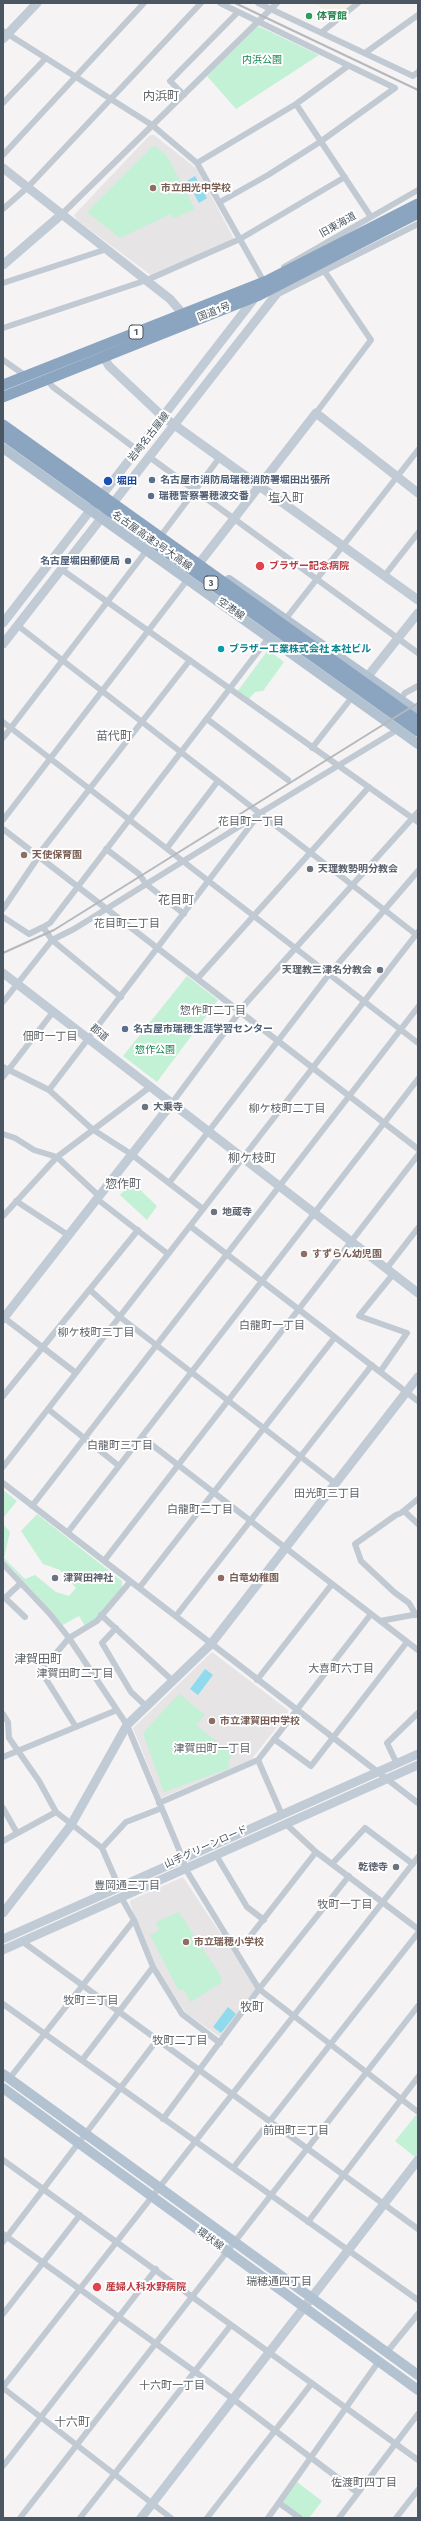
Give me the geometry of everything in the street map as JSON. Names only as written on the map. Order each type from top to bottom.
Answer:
[{"type":"highway","name":"国道1号","points":[[3,385],[266,281],[319,264],[418,204]]},
{"type":"highway","name":"国道1号","points":[[3,397],[256,296],[285,283],[418,213]]},
{"type":"highway","name":"名古屋高速3号大高線","points":[[3,425],[418,721]]},
{"type":"highway","name":"名古屋高速3号大高線","points":[[3,435],[418,731]]},
{"type":"main road","points":[[3,420],[418,712]]},
{"type":"main road","name":"空港線","points":[[3,448],[353,696],[418,744]]},
{"type":"main road","name":"環状線","points":[[6,2077],[418,2375]]},
{"type":"main road","name":"環状線","points":[[3,2088],[228,2252],[305,2306],[418,2390]]},
{"type":"street","points":[[37,3],[5,35],[46,58],[152,125],[197,163],[240,239],[266,281]]},
{"type":"street","points":[[3,155],[144,3]]},
{"type":"street","points":[[3,209],[28,187],[201,3]]},
{"type":"street","points":[[220,3],[395,88],[320,142],[268,175],[220,202]]},
{"type":"street","points":[[258,3],[365,53],[416,74]]},
{"type":"street","points":[[3,265],[62,214],[277,3]]},
{"type":"street","points":[[322,32],[358,3]]},
{"type":"street","points":[[184,95],[170,81],[238,12]]},
{"type":"street","points":[[365,53],[418,15]]},
{"type":"street","points":[[3,103],[46,58]]},
{"type":"street","points":[[197,163],[296,104],[348,66]]},
{"type":"street","points":[[296,104],[371,217]]},
{"type":"street","points":[[3,168],[178,305],[183,314]]},
{"type":"street","points":[[3,328],[147,280],[240,239],[345,177]]},
{"type":"street","name":"旧東海道","points":[[266,281],[277,271],[418,190]]},
{"type":"street","points":[[277,295],[319,264],[418,224]]},
{"type":"street","points":[[3,283],[107,249]]},
{"type":"street","points":[[201,560],[234,520],[370,340],[319,264]]},
{"type":"street","name":"岩崎名古屋線","points":[[3,623],[136,449],[256,296],[266,281]]},
{"type":"street","name":"岩崎名古屋線","points":[[3,644],[148,456],[285,283]]},
{"type":"street","points":[[103,356],[109,366],[162,416],[220,456],[418,600]]},
{"type":"street","points":[[3,360],[26,376]]},
{"type":"street","points":[[45,379],[53,387],[136,449]]},
{"type":"street","points":[[316,412],[418,493]]},
{"type":"street","points":[[3,917],[29,934],[44,927],[50,922],[208,719],[269,637],[286,619],[418,450]]},
{"type":"street","points":[[148,456],[418,653]]},
{"type":"street","points":[[163,533],[220,456]]},
{"type":"street","points":[[385,575],[418,533]]},
{"type":"street","points":[[3,738],[147,550]]},
{"type":"street","points":[[61,569],[150,630],[312,748],[418,822]]},
{"type":"street","points":[[3,820],[26,788],[39,775],[38,772],[50,756],[102,692],[188,579]]},
{"type":"street","points":[[368,676],[418,613]]},
{"type":"street","points":[[3,1467],[417,934],[17,626]]},
{"type":"street","points":[[3,909],[38,856],[190,660]]},
{"type":"street","points":[[400,700],[405,693],[418,686]]},
{"type":"street","points":[[312,748],[353,696]]},
{"type":"street","points":[[208,719],[288,780]]},
{"type":"street","points":[[3,722],[50,756],[89,789],[130,818],[418,1043]]},
{"type":"street","points":[[3,1002],[15,982],[52,940],[106,909],[338,765],[398,730]]},
{"type":"street","points":[[167,848],[218,781]]},
{"type":"street","points":[[198,978],[369,787]]},
{"type":"street","points":[[76,1373],[3,1318],[172,1103],[240,1011],[418,812]]},
{"type":"street","points":[[49,1090],[260,813]]},
{"type":"street","points":[[3,829],[418,1149]]},
{"type":"street","points":[[106,850],[139,874],[146,884],[184,914]]},
{"type":"street","points":[[169,1183],[330,973],[418,871]]},
{"type":"street","points":[[44,927],[52,940],[121,997]]},
{"type":"street","points":[[3,969],[15,982]]},
{"type":"street","points":[[3,973],[15,982]]},
{"type":"street","name":"郡道","points":[[15,982],[418,1293]]},
{"type":"street","points":[[32,1506],[418,1007]]},
{"type":"street","points":[[3,1077],[6,1068],[53,1012]]},
{"type":"street","points":[[6,1068],[49,1090],[92,1129],[95,1129],[131,1154],[203,1209]]},
{"type":"street","points":[[68,1532],[263,1282],[418,1079]]},
{"type":"street","points":[[3,1216],[58,1157],[150,1087]]},
{"type":"street","points":[[3,1134],[15,1138],[34,1150],[58,1157],[98,1197],[168,1254]]},
{"type":"street","points":[[104,1561],[418,1155]]},
{"type":"street","points":[[16,1201],[68,1235]]},
{"type":"street","points":[[190,1226],[418,1401]]},
{"type":"street","points":[[380,1372],[407,1333],[359,1316],[418,1228]]},
{"type":"street","points":[[3,1396],[42,1346],[90,1290],[138,1230]]},
{"type":"street","points":[[90,1290],[120,1317],[336,1484]]},
{"type":"street","points":[[139,1588],[335,1337]]},
{"type":"street","points":[[176,1616],[372,1365]]},
{"type":"street","points":[[3,1913],[72,1825],[127,1724],[211,1644],[418,1377]]},
{"type":"street","points":[[48,1409],[119,1466]]},
{"type":"street","points":[[142,1437],[180,1464],[418,1650]]},
{"type":"street","points":[[3,1483],[418,1803]]},
{"type":"street","points":[[380,1621],[417,1614],[409,1602],[389,1588],[361,1561],[356,1544],[404,1511],[418,1499]]},
{"type":"street","points":[[404,1511],[418,1524]]},
{"type":"street","points":[[3,1564],[69,1638],[127,1724],[184,1864],[259,1989],[418,2112]]},
{"type":"street","points":[[76,1726],[41,1671],[69,1638],[101,1615],[130,1582]]},
{"type":"street","points":[[21,1584],[5,1598],[25,1616]]},
{"type":"street","points":[[257,1680],[332,1584]]},
{"type":"street","points":[[102,1848],[126,1822],[258,1760],[371,1614]]},
{"type":"street","points":[[101,1615],[173,1681]]},
{"type":"street","points":[[116,1628],[102,1643],[131,1692],[147,1706]]},
{"type":"street","points":[[274,1739],[311,1766],[407,1642]]},
{"type":"street","points":[[3,1757],[117,1710]]},
{"type":"street","points":[[397,1764],[387,1743],[418,1713]]},
{"type":"street","points":[[3,1714],[8,1722],[9,1738],[56,1812],[102,1848],[119,1887]]},
{"type":"street","name":"山手グリーンロード","points":[[3,1950],[121,1897],[282,1815],[418,1754]]},
{"type":"street","points":[[258,1760],[282,1815]]},
{"type":"street","name":"山手グリーンロード","points":[[5,1935],[119,1887],[184,1864],[216,1855],[418,1765]]},
{"type":"street","points":[[3,1808],[17,1833]]},
{"type":"street","points":[[3,1841],[56,1812]]},
{"type":"street","points":[[286,1824],[316,1852],[418,1929]]},
{"type":"street","points":[[332,1864],[365,1828],[413,1864]]},
{"type":"street","points":[[234,1948],[248,1939],[316,1852]]},
{"type":"street","points":[[216,1855],[247,1907],[264,1920]]},
{"type":"street","points":[[171,2518],[3,2388],[292,2015],[418,1857]]},
{"type":"street","points":[[163,2119],[200,2071],[259,1989],[349,1876]]},
{"type":"street","points":[[121,1897],[134,1920],[152,1967],[182,2014],[220,2043]]},
{"type":"street","points":[[6,2077],[44,2035],[134,1920]]},
{"type":"street","points":[[233,2168],[418,1933]]},
{"type":"street","points":[[5,1935],[23,1942],[81,1986],[308,2148],[418,2229]]},
{"type":"street","points":[[83,2059],[119,2013],[152,1967]]},
{"type":"street","points":[[3,2004],[44,2035],[83,2059],[121,2089],[418,2300]]},
{"type":"street","points":[[20,2518],[272,2196],[418,2006]]},
{"type":"street","points":[[157,2040],[80,2144],[4,2237],[80,2288],[233,2399],[358,2493]]},
{"type":"street","points":[[308,2222],[418,2077]]},
{"type":"street","points":[[141,2518],[418,2160]]},
{"type":"street","points":[[3,2161],[117,2240],[231,2325],[418,2460]]},
{"type":"street","points":[[3,2314],[80,2215]]},
{"type":"street","points":[[3,2466],[156,2269]]},
{"type":"street","points":[[387,2352],[418,2314]]},
{"type":"street","points":[[80,2518],[231,2325]]},
{"type":"street","points":[[268,2518],[312,2458],[379,2361]]},
{"type":"street","points":[[207,2518],[312,2383]]},
{"type":"street","points":[[339,2518],[418,2414]]},
{"type":"street","points":[[396,2518],[418,2490]]},
{"type":"street","points":[[279,2503],[300,2518]]},
{"type":"shaded area","name":"市立田光中学校","points":[[150,135],[154,135],[197,169],[233,237],[233,240],[152,276],[77,220],[74,215]]},
{"type":"shaded area","name":"市立津賀田中学校","points":[[212,1652],[288,1710],[288,1713],[251,1760],[161,1798],[133,1728]]},
{"type":"shaded area","name":"市立瑞穂小学校","points":[[183,1877],[257,1990],[220,2037],[186,2013],[155,1967],[130,1903],[131,1900]]},
{"type":"green space","name":"内浜公園","points":[[258,26],[319,55],[236,109],[207,76]]},
{"type":"green space","points":[[154,145],[167,156],[195,209],[173,219],[171,214],[120,238],[87,212]]},
{"type":"green space","points":[[268,650],[284,662],[263,691],[255,692],[249,699],[237,692]]},
{"type":"green space","name":"惣作公園","points":[[187,976],[218,1000],[157,1082],[123,1056]]},
{"type":"green space","points":[[132,1182],[157,1206],[147,1220],[120,1195]]},
{"type":"green space","points":[[3,1490],[17,1501],[3,1518]]},
{"type":"green space","points":[[37,1514],[122,1581],[122,1588],[96,1619],[85,1626],[79,1616],[61,1626],[52,1612],[3,1559],[3,1524],[10,1532],[4,1558],[25,1579],[35,1575],[56,1592],[69,1596],[76,1588],[60,1570],[43,1564],[21,1531]]},
{"type":"green space","points":[[179,1694],[205,1715],[196,1725],[230,1752],[232,1756],[228,1762],[230,1768],[164,1792],[143,1733]]},
{"type":"green space","points":[[179,1912],[222,1978],[222,1982],[191,2002],[183,1989],[179,1991],[150,1935],[159,1930],[156,1922]]},
{"type":"green space","points":[[416,2115],[418,2116],[418,2153],[415,2157],[395,2141]]},
{"type":"green space","points":[[297,2482],[322,2501],[309,2518],[305,2518],[282,2502]]},
{"type":"sand","points":[[313,3],[354,3],[336,16]]},
{"type":"water","points":[[195,176],[207,198],[199,203],[187,181]]},
{"type":"water","points":[[205,1669],[213,1675],[198,1695],[190,1689]]},
{"type":"water","points":[[228,2007],[236,2014],[221,2033],[213,2027]]},
{"type":"railway","points":[[235,3],[418,90]]},
{"type":"railway","points":[[3,953],[54,930],[418,703]]},
{"type":"place","name":"体育館","points":[[309,16]]},
{"type":"place","name":"市立田光中学校","points":[[153,188]]},
{"type":"place","name":"名古屋市消防局瑞穂消防署堀田出張所","points":[[152,480]]},
{"type":"place","name":"堀田","points":[[108,481]]},
{"type":"place","name":"瑞穂警察署穂波交番","points":[[151,496]]},
{"type":"place","name":"名古屋堀田郵便局","points":[[128,561]]},
{"type":"place","name":"ブラザー記念病院","points":[[260,566]]},
{"type":"place","name":"ブラザー工業株式会社 本社ビル","points":[[221,649]]},
{"type":"place","name":"天使保育園","points":[[24,855]]},
{"type":"place","name":"天理教勢明分教会","points":[[310,869]]},
{"type":"place","name":"天理教三津名分教会","points":[[380,970]]},
{"type":"place","name":"名古屋市瑞穂生涯学習センター","points":[[125,1029]]},
{"type":"place","name":"大乗寺","points":[[145,1107]]},
{"type":"place","name":"地蔵寺","points":[[214,1212]]},
{"type":"place","name":"すずらん幼児園","points":[[304,1254]]},
{"type":"place","name":"津賀田神社","points":[[55,1578]]},
{"type":"place","name":"白竜幼稚園","points":[[221,1578]]},
{"type":"place","name":"市立津賀田中学校","points":[[212,1721]]},
{"type":"place","name":"乾徳寺","points":[[396,1867]]},
{"type":"place","name":"市立瑞穂小学校","points":[[186,1942]]},
{"type":"place","name":"産婦人科水野病院","points":[[97,2287]]},
{"type":"district","name":"内浜町","points":[[161,97]]},
{"type":"district","name":"塩入町","points":[[286,499]]},
{"type":"district","name":"苗代町","points":[[114,737]]},
{"type":"district","name":"花目町一丁目","points":[[251,822]]},
{"type":"district","name":"花目町","points":[[176,901]]},
{"type":"district","name":"花目町二丁目","points":[[127,924]]},
{"type":"district","name":"惣作町二丁目","points":[[213,1011]]},
{"type":"district","name":"佃町一丁目","points":[[50,1037]]},
{"type":"district","name":"柳ケ枝町二丁目","points":[[287,1109]]},
{"type":"district","name":"柳ケ枝町","points":[[252,1159]]},
{"type":"district","name":"惣作町","points":[[123,1185]]},
{"type":"district","name":"白龍町一丁目","points":[[272,1326]]},
{"type":"district","name":"柳ケ枝町三丁目","points":[[96,1333]]},
{"type":"district","name":"白龍町三丁目","points":[[120,1446]]},
{"type":"district","name":"田光町三丁目","points":[[327,1494]]},
{"type":"district","name":"白龍町二丁目","points":[[200,1510]]},
{"type":"district","name":"津賀田町","points":[[38,1660]]},
{"type":"district","name":"大喜町六丁目","points":[[341,1669]]},
{"type":"district","name":"津賀田町二丁目","points":[[75,1674]]},
{"type":"district","name":"津賀田町一丁目","points":[[212,1749]]},
{"type":"district","name":"豊岡通二丁目","points":[[127,1886]]},
{"type":"district","name":"牧町一丁目","points":[[345,1905]]},
{"type":"district","name":"牧町三丁目","points":[[91,2001]]},
{"type":"district","name":"牧町","points":[[252,2008]]},
{"type":"district","name":"牧町二丁目","points":[[180,2041]]},
{"type":"district","name":"前田町三丁目","points":[[296,2131]]},
{"type":"district","name":"瑞穂通四丁目","points":[[279,2282]]},
{"type":"district","name":"十六町一丁目","points":[[172,2386]]},
{"type":"district","name":"十六町","points":[[72,2423]]},
{"type":"district","name":"佐渡町四丁目","points":[[364,2483]]}]
